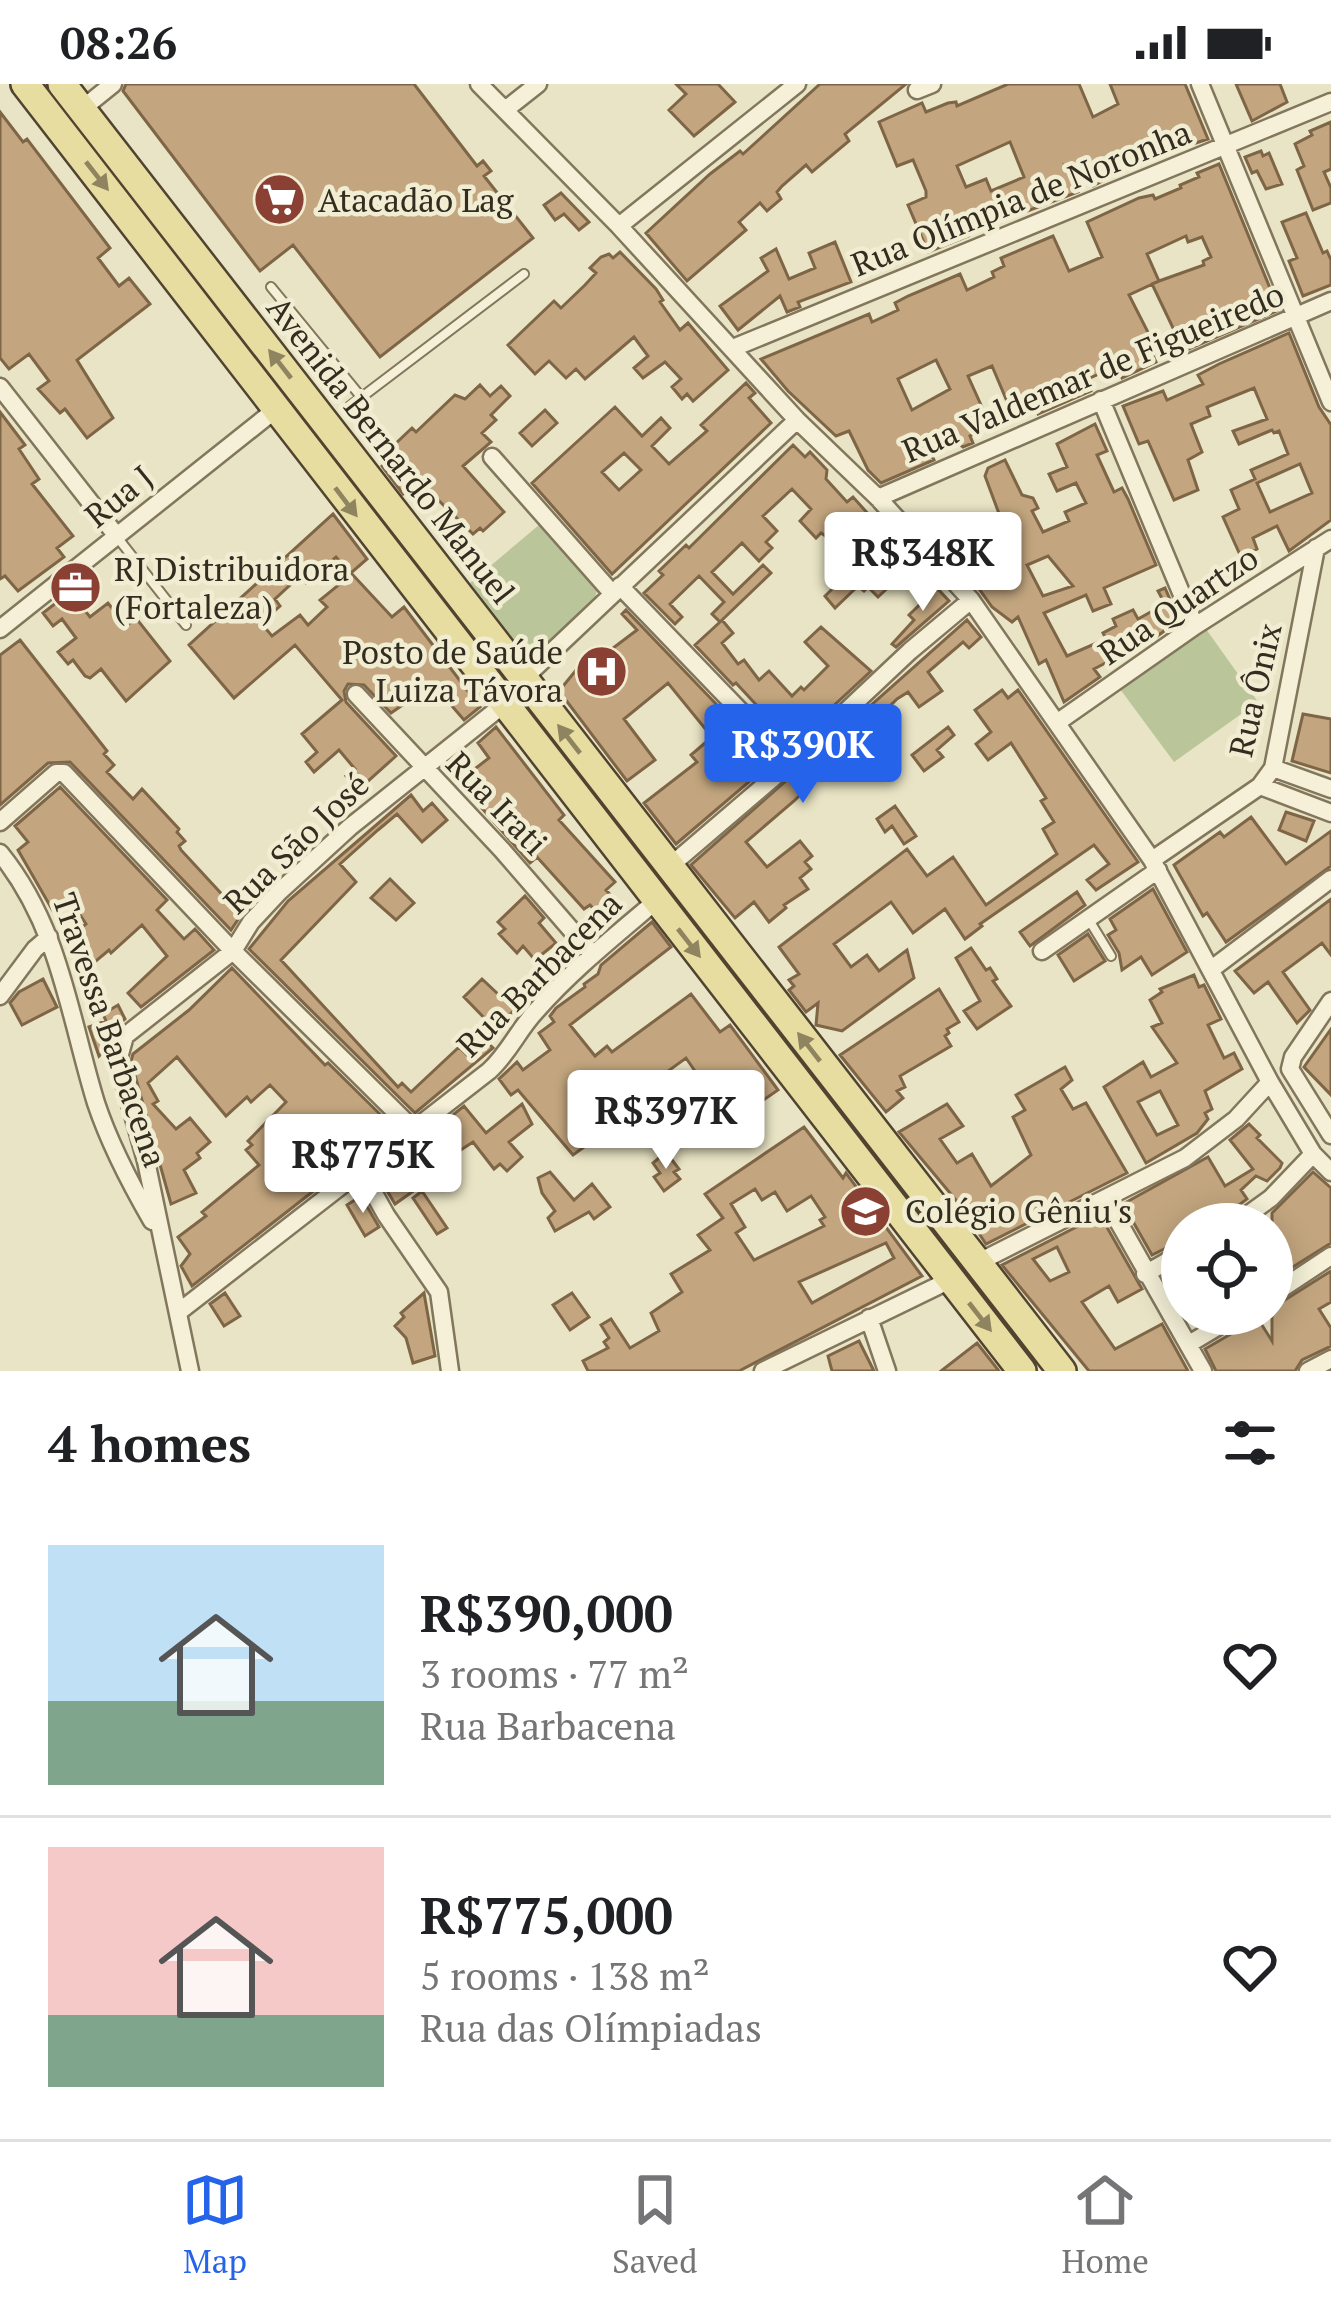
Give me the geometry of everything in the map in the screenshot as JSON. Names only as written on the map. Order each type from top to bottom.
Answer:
[{"type":"main road","name":"Avenida Bernardo Manuel","points":[[25,84],[1022,1371]]},
{"type":"main road","name":"Avenida Bernardo Manuel","points":[[62,84],[1062,1371]]},
{"type":"main road","points":[[384,552],[408,532]]},
{"type":"main road","points":[[403,576],[428,557]]},
{"type":"main road","points":[[833,1129],[859,1111]]},
{"type":"main road","points":[[852,1154],[879,1138]]},
{"type":"street","points":[[82,110],[113,84]]},
{"type":"street","points":[[479,84],[971,600],[1155,865],[1270,1082],[1313,1154],[1331,1172]]},
{"type":"street","points":[[505,110],[538,84]]},
{"type":"street","points":[[619,226],[796,84]]},
{"type":"street","points":[[1200,84],[1331,402]]},
{"type":"street","name":"Rua Olímpia de Noronha","points":[[733,348],[1331,102]]},
{"type":"street","name":"Rua Valdemar de Figueiredo","points":[[878,498],[1331,301]]},
{"type":"street","points":[[0,387],[116,536]]},
{"type":"street","points":[[1101,400],[1195,626]]},
{"type":"street","name":"Rua J","points":[[1,626],[275,410]]},
{"type":"street","points":[[522,680],[797,419]]},
{"type":"street","points":[[492,457],[616,590],[749,720]]},
{"type":"street","name":"Rua Quartzo","points":[[1058,722],[1324,544]]},
{"type":"street","name":"Rua Ônix","points":[[1042,951],[1260,786],[1273,768],[1324,544]]},
{"type":"street","points":[[668,867],[971,600]]},
{"type":"street","name":"Rua Irati","points":[[356,694],[593,955]]},
{"type":"street","name":"Rua São José","points":[[134,1029],[232,952],[279,892],[350,826],[503,705]]},
{"type":"street","points":[[1273,768],[1331,789]]},
{"type":"street","points":[[0,822],[56,773],[64,773],[232,952],[413,1129]]},
{"type":"street","points":[[1260,786],[1331,813]]},
{"type":"street","name":"Travessa Barbacena","points":[[0,853],[27,886],[49,937],[97,1104],[123,1171],[159,1232]]},
{"type":"street","points":[[1213,968],[1331,879]]},
{"type":"street","name":"Rua Barbacena","points":[[180,1311],[503,1058],[532,1014],[656,901]]},
{"type":"street","points":[[0,996],[49,937]]},
{"type":"street","points":[[1331,1001],[1293,1057],[1290,1069],[1331,1135]]},
{"type":"street","name":"Travessa Barbacena","points":[[134,1029],[125,1036],[118,1061],[146,1161],[159,1232]]},
{"type":"street","points":[[977,1263],[1185,1158],[1236,1119],[1270,1082]]},
{"type":"street","points":[[1264,1203],[1313,1154]]},
{"type":"street","points":[[361,1170],[439,1292],[448,1364],[430,1371]]},
{"type":"street","points":[[1106,1200],[1203,1371]]},
{"type":"street","points":[[159,1232],[190,1371]]},
{"type":"street","points":[[1293,1281],[1331,1256]]},
{"type":"street","points":[[1145,1274],[1161,1265]]},
{"type":"street","points":[[763,1371],[802,1362],[869,1318],[950,1280]]},
{"type":"street","points":[[869,1318],[886,1371]]},
{"type":"street","points":[[1189,1344],[1204,1335]]},
{"type":"street","points":[[1308,1371],[1331,1359]]},
{"type":"lane","points":[[350,406],[524,274]]},
{"type":"lane","points":[[271,286],[362,398]]},
{"type":"lane","points":[[116,536],[186,625]]},
{"type":"lane","points":[[749,720],[792,761]]},
{"type":"lane","points":[[1088,919],[1111,956]]},
{"type":"green space","points":[[539,525],[597,591],[528,662],[470,583]]},
{"type":"green space","points":[[1206,629],[1258,702],[1174,762],[1120,689]]},
{"type":"building","points":[[126,84],[414,84],[477,166],[483,161],[491,171],[484,176],[533,238],[380,357],[293,245],[260,271],[123,91]]},
{"type":"building","points":[[676,84],[718,84],[735,102],[694,136],[669,110],[686,94]]},
{"type":"building","points":[[820,84],[906,84],[845,134],[849,141],[812,172],[806,165],[782,186],[777,192],[781,199],[767,211],[760,203],[739,222],[746,230],[687,281],[646,233]]},
{"type":"building","points":[[1008,84],[1079,84],[1093,117],[1118,104],[1110,84],[1185,84],[1208,139],[1135,163],[1093,186],[1066,167],[1078,192],[1005,217],[1002,211],[980,221],[982,226],[966,233],[968,236],[928,252],[908,205],[926,197],[926,191],[913,160],[897,166],[879,122],[922,103],[926,112],[948,103],[957,106]],"holes":[[[1010,142],[1024,177],[991,191],[986,179],[966,187],[957,166]]]},
{"type":"building","points":[[1236,84],[1280,84],[1287,102],[1252,121]]},
{"type":"building","points":[[0,112],[23,142],[27,139],[110,248],[98,258],[119,286],[129,278],[150,304],[77,360],[113,418],[87,438],[65,409],[60,413],[38,389],[49,381],[29,354],[9,369],[0,358]]},
{"type":"building","points":[[1331,122],[1331,169],[1324,172],[1331,203],[1313,210],[1297,170],[1304,166],[1295,144]]},
{"type":"building","points":[[1261,151],[1263,156],[1269,153],[1282,184],[1266,189],[1257,171],[1252,173],[1245,157]]},
{"type":"building","points":[[1219,164],[1279,310],[1184,351],[1152,284],[1129,295],[1158,352],[1153,355],[1156,362],[1122,378],[1112,368],[1088,379],[1091,391],[1038,414],[1031,396],[1009,406],[992,366],[968,376],[990,425],[970,436],[973,443],[963,447],[958,443],[932,455],[934,460],[881,483],[868,470],[849,431],[836,436],[761,359],[869,314],[872,322],[898,310],[895,303],[960,274],[967,290],[994,277],[992,272],[1004,266],[1001,258],[1053,236],[1069,271],[1102,257],[1087,222],[1139,198],[1153,195],[1155,199],[1181,188],[1199,177],[1197,173]],"holes":[[[1186,236],[1188,242],[1202,237],[1211,257],[1204,265],[1159,281],[1147,254]],[[936,360],[950,389],[912,410],[898,379]]]},
{"type":"building","points":[[561,193],[589,222],[579,230],[564,214],[555,220],[544,205]]},
{"type":"building","points":[[1306,213],[1323,253],[1327,251],[1331,260],[1331,285],[1303,296],[1289,261],[1297,258],[1282,222]]},
{"type":"building","points":[[835,242],[851,282],[798,302],[800,307],[787,312],[780,296],[738,330],[720,306],[768,271],[761,258],[776,249],[789,279],[815,268],[809,253]]},
{"type":"building","points":[[620,252],[656,289],[680,330],[688,323],[728,370],[693,401],[687,394],[682,399],[672,387],[681,379],[665,362],[643,378],[634,368],[648,356],[634,337],[585,379],[576,369],[566,378],[549,361],[535,374],[508,345],[554,301],[561,308],[596,273],[590,268],[601,257],[609,254],[613,258]]},
{"type":"building","points":[[1289,333],[1331,425],[1331,520],[1289,551],[1277,526],[1253,538],[1257,549],[1241,557],[1223,517],[1239,509],[1231,490],[1255,479],[1251,470],[1288,454],[1279,431],[1239,444],[1233,431],[1267,419],[1254,388],[1207,407],[1210,416],[1191,424],[1202,452],[1188,460],[1198,490],[1174,500],[1148,441],[1139,444],[1123,406],[1163,391],[1167,400],[1203,384],[1198,375]],"holes":[[[1300,464],[1312,493],[1270,512],[1257,483]]]},
{"type":"building","points":[[746,383],[755,393],[749,398],[771,423],[612,574],[532,483],[615,407],[642,436],[661,418],[670,428],[652,446],[669,464],[707,431],[701,425]],"holes":[[[624,453],[641,470],[619,490],[602,472]]]},
{"type":"building","points":[[480,385],[490,396],[501,386],[510,396],[491,415],[496,420],[482,433],[491,442],[463,466],[504,512],[473,534],[426,488],[415,498],[413,484],[403,494],[382,466],[395,451],[392,447],[412,428],[416,432],[455,395],[465,399]]},
{"type":"building","points":[[545,410],[557,423],[532,446],[520,433]]},
{"type":"building","points":[[0,412],[25,445],[19,449],[39,479],[32,484],[73,536],[57,548],[64,557],[18,591],[5,576],[0,579]]},
{"type":"building","points":[[1095,424],[1107,451],[1097,455],[1114,492],[1122,488],[1128,499],[1156,565],[1104,588],[1111,604],[1093,611],[1086,595],[1044,613],[1067,656],[1106,639],[1103,633],[1116,626],[1113,619],[1133,610],[1138,619],[1165,604],[1158,591],[1165,588],[1179,620],[1148,643],[1145,638],[1115,654],[1117,657],[1094,669],[1100,677],[1064,702],[1046,660],[1039,664],[1018,617],[1012,622],[992,607],[952,537],[965,531],[973,546],[1004,527],[985,476],[988,468],[1005,460],[1022,495],[1033,498],[1038,508],[1032,511],[1043,532],[1069,521],[1065,512],[1086,503],[1076,483],[1057,491],[1049,474],[1067,467],[1057,444]],"holes":[[[1048,556],[1073,586],[1043,596],[1027,565]]]},
{"type":"building","points":[[793,445],[805,457],[810,452],[847,502],[853,497],[913,564],[878,597],[868,587],[864,591],[858,586],[835,608],[825,596],[856,566],[830,539],[821,533],[816,538],[800,521],[811,509],[792,489],[763,516],[777,531],[766,542],[772,548],[759,561],[742,543],[712,572],[733,594],[763,565],[771,573],[722,620],[733,633],[722,643],[759,680],[769,671],[792,696],[801,687],[804,690],[828,666],[805,642],[821,627],[871,671],[789,747],[761,721],[762,711],[695,645],[720,622],[712,614],[724,602],[699,576],[670,604],[682,617],[675,624],[644,593],[663,575],[659,571],[686,545],[689,548]]},
{"type":"building","points":[[333,514],[367,559],[351,573],[336,557],[306,583],[300,576],[275,599],[280,606],[261,623],[272,636],[300,615],[308,625],[327,607],[320,600],[352,574],[392,617],[404,607],[480,707],[464,720],[433,684],[391,713],[364,685],[348,684],[346,702],[396,756],[358,790],[346,776],[355,769],[339,750],[314,772],[306,762],[317,752],[302,734],[342,700],[295,645],[234,698],[189,645]]},
{"type":"building","points":[[937,588],[949,601],[896,647],[892,644],[914,620],[909,615]]},
{"type":"building","points":[[70,592],[90,617],[108,603],[126,626],[136,618],[170,661],[126,701],[101,669],[90,678],[58,652],[76,638],[62,619],[53,626],[43,613]]},
{"type":"building","points":[[626,610],[740,729],[750,732],[777,758],[676,844],[644,803],[697,762],[691,755],[712,737],[668,683],[624,719],[655,760],[627,781],[559,691],[577,669],[580,673],[637,630],[622,614]]},
{"type":"building","points":[[967,620],[981,637],[969,648],[963,642],[928,672],[942,691],[919,707],[908,692],[897,699],[746,842],[767,867],[800,841],[812,856],[805,862],[811,869],[800,878],[808,889],[769,922],[754,902],[735,918],[691,865]]},
{"type":"building","points":[[20,640],[107,751],[104,754],[114,765],[107,772],[133,799],[142,789],[179,829],[185,841],[181,850],[241,915],[231,930],[70,762],[48,763],[0,805],[0,655]]},
{"type":"building","points":[[1002,690],[1008,698],[1018,690],[1138,862],[1096,890],[1087,880],[1109,864],[1094,845],[965,939],[945,909],[913,933],[891,902],[834,944],[851,967],[867,955],[879,971],[907,950],[914,978],[842,1031],[816,1025],[818,1003],[806,1012],[789,990],[794,986],[789,980],[799,974],[779,947],[907,849],[927,876],[953,857],[986,905],[1057,854],[1043,829],[1054,822],[1041,801],[1046,798],[1011,743],[988,760],[976,744],[991,732],[975,710]]},
{"type":"building","points":[[1303,714],[1331,719],[1331,773],[1292,761]]},
{"type":"building","points":[[496,727],[564,815],[559,820],[615,882],[606,890],[615,900],[599,915],[590,905],[584,909],[537,857],[530,863],[466,790],[478,780],[472,771],[489,758],[478,743]]},
{"type":"building","points":[[948,727],[954,735],[937,750],[943,757],[924,771],[912,755]]},
{"type":"building","points":[[60,787],[167,900],[157,910],[184,939],[195,929],[214,950],[141,1007],[128,993],[167,956],[142,925],[111,953],[96,961],[90,957],[72,936],[86,924],[71,901],[53,911],[18,850],[28,842],[15,826]]},
{"type":"building","points":[[411,795],[423,811],[432,803],[447,820],[422,842],[397,814],[378,830],[340,864],[356,882],[281,960],[398,1087],[402,1083],[411,1092],[459,1047],[471,1059],[488,1043],[493,1048],[415,1113],[249,949],[288,901]]},
{"type":"building","points":[[895,806],[916,836],[904,844],[892,826],[885,832],[877,819]]},
{"type":"building","points":[[1286,812],[1314,821],[1306,841],[1279,830]]},
{"type":"building","points":[[1251,817],[1286,864],[1331,831],[1331,866],[1226,942],[1207,913],[1203,916],[1174,865],[1220,832],[1224,837]]},
{"type":"building","points":[[390,879],[414,903],[396,920],[371,898]]},
{"type":"building","points":[[1153,889],[1187,952],[1152,975],[1141,957],[1122,970],[1108,935],[1116,930],[1110,919]]},
{"type":"building","points":[[1077,892],[1085,905],[1030,946],[1020,932]]},
{"type":"building","points":[[525,896],[544,918],[539,923],[556,943],[535,960],[523,946],[517,953],[499,934],[505,929],[498,922]]},
{"type":"building","points":[[1331,899],[1331,955],[1322,943],[1283,972],[1310,1010],[1297,1023],[1268,982],[1254,993],[1235,971]]},
{"type":"building","points":[[652,922],[671,947],[570,1025],[595,1056],[607,1046],[612,1052],[691,994],[720,1032],[730,1025],[778,1090],[749,1110],[728,1081],[710,1093],[686,1058],[642,1090],[636,1082],[628,1088],[615,1072],[594,1088],[615,1114],[625,1106],[638,1124],[628,1131],[620,1121],[573,1155],[518,1090],[511,1095],[499,1079],[517,1062],[523,1070],[550,1050],[539,1033],[554,1022],[550,1016],[556,1008],[585,987],[601,965]]},
{"type":"building","points":[[1088,934],[1105,961],[1074,981],[1058,955]]},
{"type":"building","points":[[971,948],[986,970],[990,968],[997,979],[993,981],[1011,1006],[977,1029],[964,1011],[980,1001],[956,958]]},
{"type":"building","points":[[232,968],[325,1065],[394,1128],[192,1286],[181,1266],[190,1254],[178,1237],[259,1165],[246,1150],[252,1145],[248,1141],[286,1102],[270,1085],[226,1116],[177,1057],[148,1083],[158,1101],[153,1104],[176,1129],[190,1118],[210,1142],[184,1170],[196,1193],[171,1204],[131,1061],[133,1054]]},
{"type":"building","points":[[1194,975],[1221,1019],[1208,1025],[1224,1058],[1234,1053],[1242,1069],[1205,1091],[1212,1109],[1205,1113],[1208,1119],[1197,1133],[1146,1163],[1104,1087],[1143,1062],[1151,1077],[1177,1063],[1152,1027],[1162,1023],[1150,1000],[1160,989]],"holes":[[[1160,1091],[1178,1125],[1157,1135],[1138,1102]]]},
{"type":"building","points":[[43,979],[57,1007],[22,1025],[10,1003],[19,992]]},
{"type":"building","points":[[482,979],[515,1010],[494,1028],[464,997]]},
{"type":"building","points":[[939,989],[959,1022],[947,1029],[951,1046],[900,1076],[905,1087],[897,1091],[903,1098],[886,1112],[840,1055]]},
{"type":"building","points":[[118,1005],[125,1019],[99,1056],[89,1027],[106,1021],[103,1014]]},
{"type":"building","points":[[1331,1029],[1331,1095],[1304,1067]]},
{"type":"building","points":[[1065,1067],[1072,1080],[1061,1089],[1073,1109],[1086,1103],[1127,1173],[986,1244],[899,1132],[947,1104],[963,1126],[940,1139],[957,1163],[972,1154],[991,1186],[1031,1155],[1013,1117],[1025,1110],[1016,1095]]},
{"type":"building","points":[[522,1104],[532,1124],[509,1142],[522,1157],[507,1171],[500,1164],[494,1169],[473,1142],[453,1155],[434,1130],[464,1106],[486,1133]]},
{"type":"building","points":[[1249,1124],[1282,1163],[1280,1168],[1267,1181],[1256,1176],[1241,1190],[1247,1199],[1242,1203],[1161,1203],[1161,1250],[1152,1255],[1123,1204],[1208,1157],[1225,1186],[1253,1169],[1230,1140]]},
{"type":"building","points":[[804,1127],[843,1178],[846,1173],[922,1276],[739,1371],[588,1371],[583,1361],[608,1348],[604,1342],[609,1338],[601,1325],[611,1319],[630,1348],[659,1331],[651,1313],[682,1292],[671,1274],[710,1250],[698,1235],[723,1218],[705,1194]],"holes":[[[755,1189],[762,1200],[775,1192],[787,1211],[811,1196],[825,1217],[820,1220],[824,1226],[754,1260],[736,1233],[745,1227],[731,1204]],[[886,1243],[894,1258],[812,1303],[799,1282]]]},
{"type":"building","points":[[416,1148],[433,1177],[395,1204],[379,1177]]},
{"type":"building","points":[[666,1152],[679,1169],[674,1172],[680,1179],[664,1191],[654,1177],[660,1173],[653,1163]]},
{"type":"building","points":[[550,1172],[574,1200],[592,1184],[610,1207],[594,1219],[589,1212],[555,1231],[548,1218],[555,1211],[538,1178]]},
{"type":"building","points":[[1313,1172],[1331,1188],[1331,1243],[1293,1267],[1293,1203],[1282,1203]]},
{"type":"building","points":[[422,1191],[447,1228],[437,1234],[413,1198]]},
{"type":"building","points":[[361,1196],[379,1227],[365,1236],[347,1205]]},
{"type":"building","points":[[1100,1215],[1142,1289],[1118,1302],[1109,1286],[1082,1302],[1115,1349],[1161,1325],[1161,1335],[1168,1335],[1188,1371],[1089,1371],[1002,1265]],"holes":[[[1057,1247],[1069,1272],[1050,1281],[1033,1259]]]},
{"type":"building","points":[[1331,1271],[1331,1302],[1319,1309],[1331,1328],[1331,1346],[1302,1360],[1295,1371],[1216,1371],[1205,1349],[1229,1335],[1268,1335],[1272,1341],[1272,1335],[1293,1335],[1293,1295]]},
{"type":"building","points":[[225,1293],[240,1316],[224,1326],[210,1304]]},
{"type":"building","points":[[424,1293],[435,1356],[413,1363],[406,1338],[395,1326],[404,1317],[401,1313]]},
{"type":"building","points":[[572,1293],[589,1317],[570,1330],[553,1305]]},
{"type":"building","points":[[859,1341],[874,1371],[832,1371],[828,1356]]},
{"type":"building","points":[[977,1343],[999,1371],[941,1371]]},
{"type":"place","name":"Atacadão Lag","points":[[279,200]]},
{"type":"place","name":"RJ Distribuidora (Fortaleza)","points":[[75,588]]},
{"type":"place","name":"Posto de Saúde Luiza Távora","points":[[602,671]]},
{"type":"place","name":"Colégio Gêniu's","points":[[866,1211]]}]
